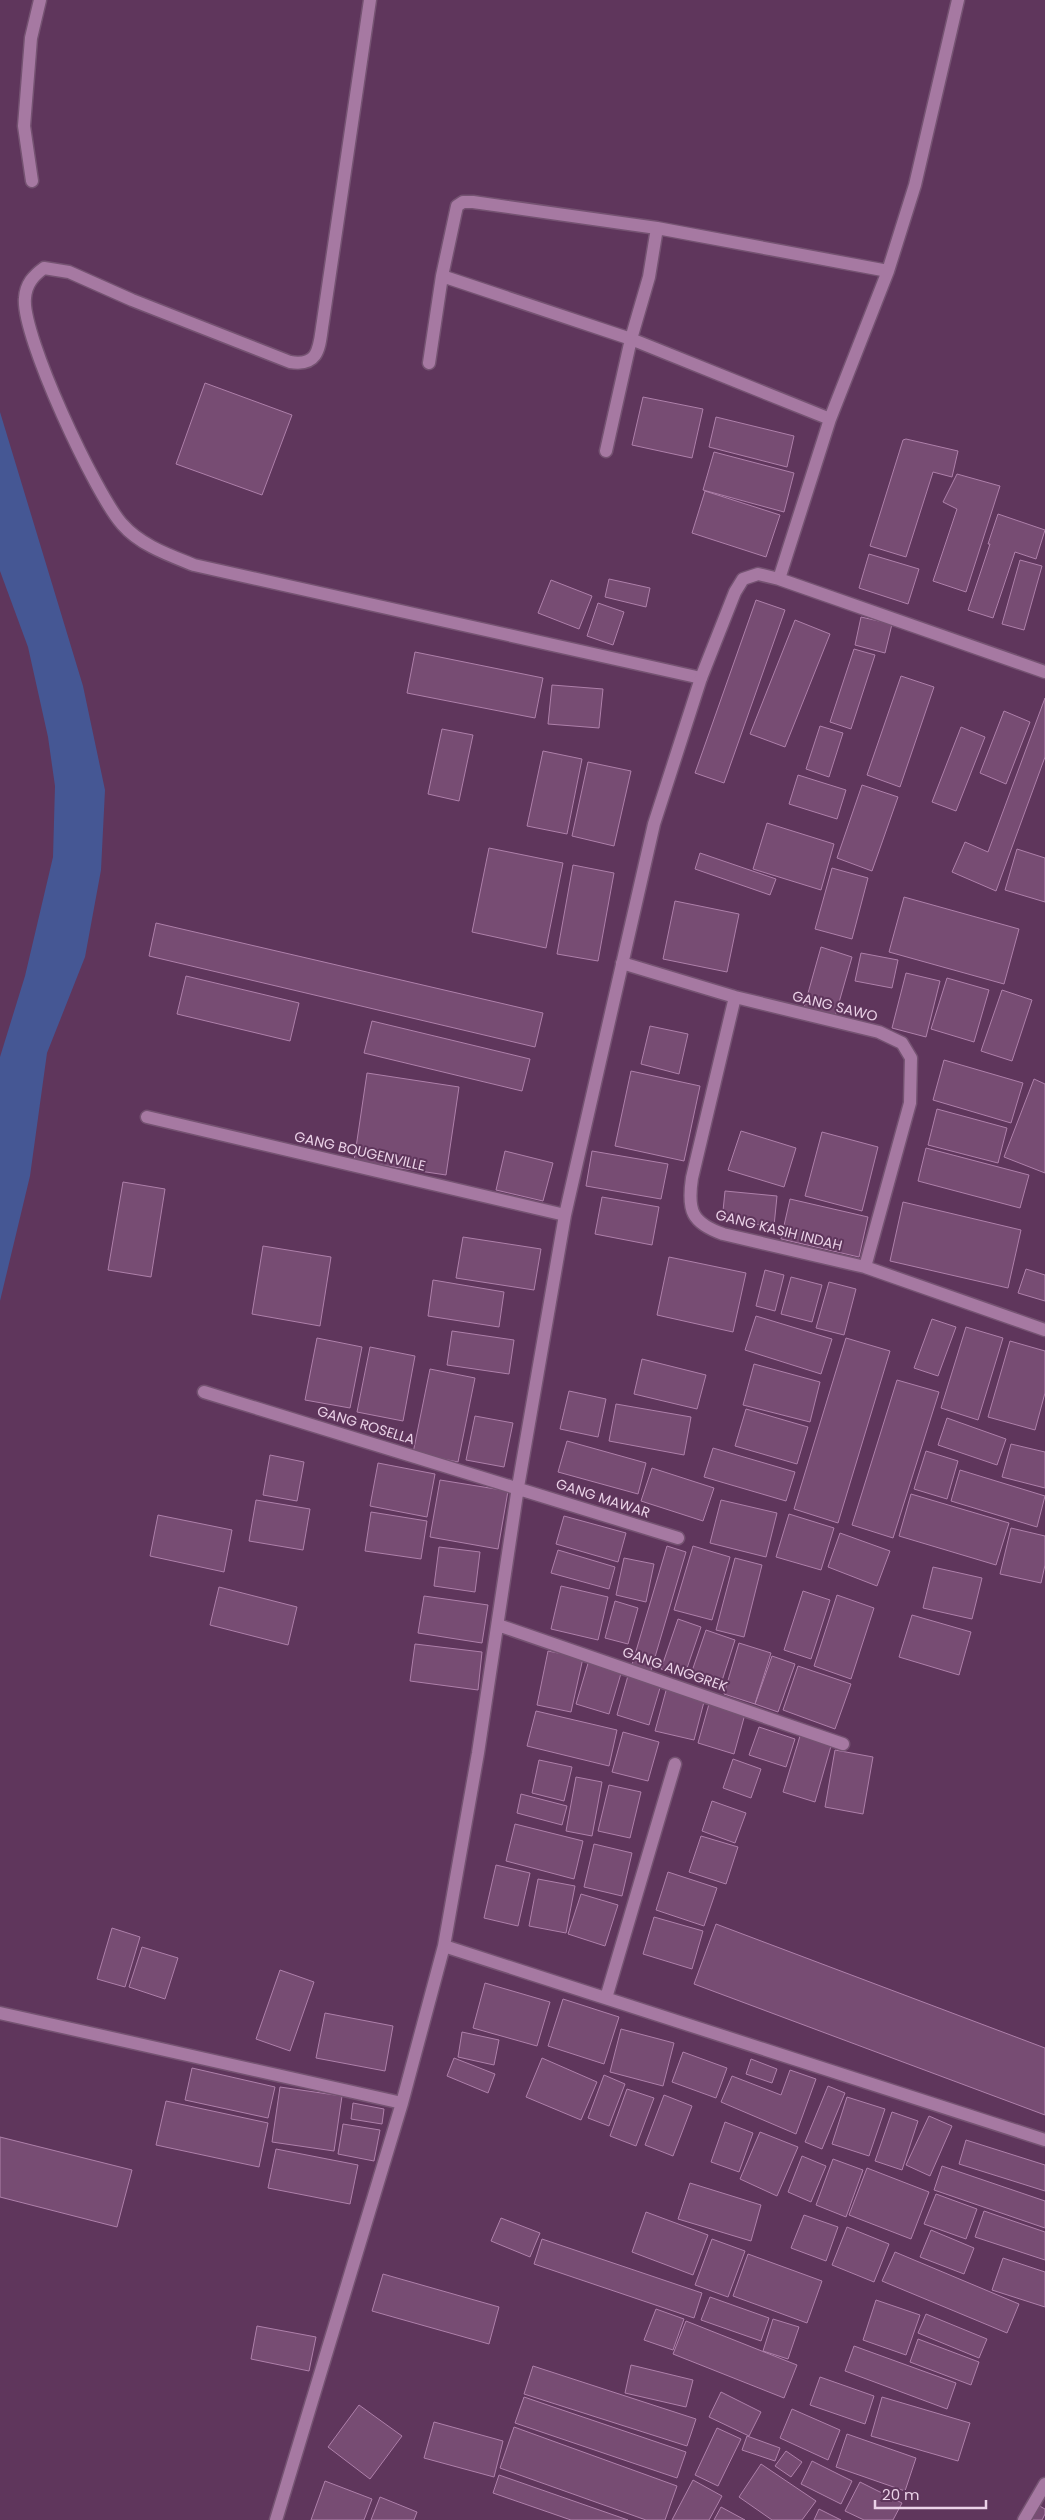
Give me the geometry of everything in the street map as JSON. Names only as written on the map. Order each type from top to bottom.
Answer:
[{"type":"street","points":[[32,181],[24,126],[31,38],[40,0]]},
{"type":"street","points":[[370,0],[319,348],[314,358],[303,364],[290,362],[132,300],[69,272],[44,268],[31,277],[25,298],[27,318],[46,373],[85,464],[122,524],[137,538],[163,552],[194,565],[701,678]]},
{"type":"street","points":[[779,579],[830,419],[888,271],[915,185],[958,0]]},
{"type":"street","points":[[429,364],[442,276],[456,206],[463,202],[657,228],[888,271]]},
{"type":"street","points":[[606,451],[631,339],[649,276],[657,228]]},
{"type":"street","points":[[442,276],[631,339],[830,419]]},
{"type":"street","points":[[276,2520],[402,2103],[444,1946],[478,1753],[518,1487],[565,1215],[654,824],[701,678],[735,592],[743,578],[758,574],[779,579],[1045,672]]},
{"type":"street","name":"GANG SAWO","points":[[622,963],[735,997],[879,1032],[902,1043],[912,1058],[910,1103],[865,1266]]},
{"type":"street","name":"GANG KASIH INDAH","points":[[735,997],[692,1178],[690,1207],[696,1219],[708,1229],[723,1234],[865,1266],[1045,1330]]},
{"type":"street","name":"GANG BOUGENVILLE","points":[[147,1117],[565,1215]]},
{"type":"street","name":"GANG ROSELLA","points":[[204,1392],[518,1487]]},
{"type":"street","name":"GANG MAWAR","points":[[518,1487],[678,1538]]},
{"type":"street","name":"GANG ANGGREK","points":[[498,1625],[843,1744]]},
{"type":"street","points":[[606,1998],[675,1764]]},
{"type":"street","points":[[444,1946],[1045,2140]]},
{"type":"street","points":[[0,2013],[402,2103]]},
{"type":"street","points":[[1024,2520],[1045,2484]]},
{"type":"water","points":[[0,412],[83,686],[105,790],[101,870],[85,957],[47,1053],[30,1176],[0,1301],[0,1057],[25,976],[53,857],[55,786],[48,737],[28,647],[0,571]]},
{"type":"building","points":[[205,383],[292,415],[262,495],[176,464]]},
{"type":"building","points":[[643,397],[703,409],[692,458],[632,445]]},
{"type":"building","points":[[716,417],[794,436],[787,467],[709,447]]},
{"type":"building","points":[[906,439],[958,451],[952,477],[933,472],[906,557],[870,546],[903,440]]},
{"type":"building","points":[[714,452],[794,473],[784,512],[703,490]]},
{"type":"building","points":[[957,474],[1000,486],[966,592],[933,581],[957,509],[943,502]]},
{"type":"building","points":[[705,491],[780,515],[766,557],[692,533]]},
{"type":"building","points":[[998,514],[1045,530],[1036,559],[1015,552],[993,618],[968,610]]},
{"type":"building","points":[[869,554],[919,569],[908,604],[859,588]]},
{"type":"building","points":[[1020,560],[1042,566],[1024,630],[1002,624]]},
{"type":"building","points":[[609,579],[650,588],[646,607],[605,597]]},
{"type":"building","points":[[551,580],[592,596],[579,629],[538,613]]},
{"type":"building","points":[[756,600],[785,610],[724,783],[695,773]]},
{"type":"building","points":[[598,603],[624,612],[613,645],[587,636]]},
{"type":"building","points":[[861,617],[892,624],[885,653],[855,645]]},
{"type":"building","points":[[795,620],[830,634],[785,747],[750,734]]},
{"type":"building","points":[[854,649],[875,655],[851,729],[830,722]]},
{"type":"building","points":[[415,652],[543,678],[535,718],[407,693]]},
{"type":"building","points":[[901,676],[934,687],[900,787],[867,775]]},
{"type":"building","points":[[552,685],[603,689],[599,728],[548,724]]},
{"type":"building","points":[[1045,698],[1045,757],[996,891],[952,872],[965,842],[988,852]]},
{"type":"building","points":[[1004,711],[1030,722],[1006,784],[980,773]]},
{"type":"building","points":[[820,726],[843,733],[829,777],[806,769]]},
{"type":"building","points":[[961,727],[985,737],[956,811],[932,802]]},
{"type":"building","points":[[442,729],[473,735],[459,801],[428,794]]},
{"type":"building","points":[[543,751],[582,759],[567,834],[527,826]]},
{"type":"building","points":[[588,762],[631,771],[614,846],[572,836]]},
{"type":"building","points":[[798,775],[846,790],[837,819],[789,804]]},
{"type":"building","points":[[862,785],[898,797],[872,871],[837,858]]},
{"type":"building","points":[[767,823],[834,844],[821,890],[753,869]]},
{"type":"building","points":[[489,848],[563,863],[546,948],[472,932]]},
{"type":"building","points":[[1017,849],[1045,858],[1045,902],[1005,890]]},
{"type":"building","points":[[700,853],[776,879],[770,895],[695,869]]},
{"type":"building","points":[[573,865],[614,873],[598,961],[557,954]]},
{"type":"building","points":[[832,868],[868,878],[852,939],[815,929]]},
{"type":"building","points":[[904,897],[1019,929],[1004,984],[889,952]]},
{"type":"building","points":[[675,901],[739,914],[727,972],[663,959]]},
{"type":"building","points":[[156,923],[543,1013],[535,1047],[149,956]]},
{"type":"building","points":[[821,947],[852,957],[834,1020],[803,1011]]},
{"type":"building","points":[[861,953],[898,960],[892,988],[855,981]]},
{"type":"building","points":[[906,973],[940,981],[926,1037],[892,1028]]},
{"type":"building","points":[[186,976],[299,1003],[290,1041],[177,1014]]},
{"type":"building","points":[[947,978],[989,990],[974,1042],[931,1029]]},
{"type":"building","points":[[1002,990],[1032,1000],[1012,1061],[981,1051]]},
{"type":"building","points":[[372,1021],[530,1059],[522,1091],[364,1053]]},
{"type":"building","points":[[650,1026],[688,1034],[679,1074],[641,1064]]},
{"type":"building","points":[[944,1060],[1023,1083],[1011,1123],[933,1100]]},
{"type":"building","points":[[631,1071],[700,1086],[684,1161],[615,1146]]},
{"type":"building","points":[[367,1073],[459,1087],[446,1175],[354,1161]]},
{"type":"building","points":[[1034,1079],[1045,1084],[1045,1173],[1004,1157]]},
{"type":"building","points":[[937,1109],[1007,1128],[998,1163],[928,1145]]},
{"type":"building","points":[[741,1131],[796,1148],[784,1187],[728,1170]]},
{"type":"building","points":[[822,1132],[878,1147],[862,1211],[805,1196]]},
{"type":"building","points":[[926,1148],[1029,1175],[1020,1208],[918,1181]]},
{"type":"building","points":[[505,1151],[553,1163],[543,1201],[496,1190]]},
{"type":"building","points":[[592,1151],[668,1164],[661,1199],[586,1186]]},
{"type":"building","points":[[123,1182],[165,1189],[151,1277],[108,1270]]},
{"type":"building","points":[[725,1191],[777,1196],[774,1226],[722,1221]]},
{"type":"building","points":[[602,1197],[659,1207],[652,1245],[595,1234]]},
{"type":"building","points":[[790,1199],[868,1217],[859,1257],[781,1239]]},
{"type":"building","points":[[903,1202],[1021,1230],[1008,1288],[890,1261]]},
{"type":"building","points":[[463,1237],[541,1249],[534,1290],[456,1278]]},
{"type":"building","points":[[263,1246],[331,1257],[320,1326],[252,1314]]},
{"type":"building","points":[[669,1257],[746,1273],[733,1332],[657,1315]]},
{"type":"building","points":[[1026,1269],[1045,1275],[1045,1301],[1018,1293]]},
{"type":"building","points":[[765,1270],[784,1275],[775,1311],[756,1306]]},
{"type":"building","points":[[791,1277],[822,1285],[812,1322],[781,1314]]},
{"type":"building","points":[[433,1280],[504,1292],[499,1327],[428,1316]]},
{"type":"building","points":[[829,1282],[856,1289],[844,1335],[816,1328]]},
{"type":"building","points":[[756,1316],[832,1339],[821,1374],[745,1350]]},
{"type":"building","points":[[932,1319],[956,1327],[938,1376],[914,1368]]},
{"type":"building","points":[[966,1327],[1003,1338],[978,1420],[941,1408]]},
{"type":"building","points":[[452,1331],[514,1340],[509,1374],[447,1365]]},
{"type":"building","points":[[317,1338],[362,1347],[350,1408],[305,1400]]},
{"type":"building","points":[[846,1338],[890,1351],[838,1523],[794,1509]]},
{"type":"building","points":[[1010,1341],[1045,1351],[1045,1393],[1035,1430],[988,1417]]},
{"type":"building","points":[[370,1347],[415,1356],[403,1421],[357,1412]]},
{"type":"building","points":[[642,1359],[706,1375],[697,1409],[634,1394]]},
{"type":"building","points":[[754,1364],[820,1382],[810,1422],[743,1405]]},
{"type":"building","points":[[430,1369],[475,1378],[458,1462],[413,1453]]},
{"type":"building","points":[[897,1380],[939,1392],[893,1538],[852,1525]]},
{"type":"building","points":[[569,1391],[606,1399],[598,1437],[560,1429]]},
{"type":"building","points":[[616,1404],[691,1417],[684,1455],[609,1441]]},
{"type":"building","points":[[746,1409],[808,1427],[797,1464],[735,1446]]},
{"type":"building","points":[[475,1416],[513,1423],[504,1467],[466,1460]]},
{"type":"building","points":[[947,1418],[1006,1439],[997,1465],[938,1445]]},
{"type":"building","points":[[567,1441],[646,1463],[638,1494],[558,1472]]},
{"type":"building","points":[[1011,1444],[1045,1452],[1045,1488],[1002,1477]]},
{"type":"building","points":[[713,1448],[795,1472],[786,1501],[704,1477]]},
{"type":"building","points":[[926,1451],[958,1461],[947,1499],[914,1489]]},
{"type":"building","points":[[270,1455],[304,1462],[297,1501],[263,1495]]},
{"type":"building","points":[[378,1463],[435,1474],[427,1517],[370,1506]]},
{"type":"building","points":[[652,1468],[714,1488],[703,1521],[641,1501]]},
{"type":"building","points":[[960,1470],[1045,1496],[1037,1527],[951,1501]]},
{"type":"building","points":[[440,1480],[508,1491],[498,1549],[430,1537]]},
{"type":"building","points":[[911,1494],[1009,1523],[996,1565],[899,1536]]},
{"type":"building","points":[[256,1500],[310,1509],[303,1550],[249,1541]]},
{"type":"building","points":[[721,1500],[777,1513],[766,1557],[710,1543]]},
{"type":"building","points":[[371,1512],[427,1521],[421,1559],[365,1551]]},
{"type":"building","points":[[789,1514],[834,1528],[821,1570],[776,1557]]},
{"type":"building","points":[[158,1515],[232,1530],[224,1572],[150,1556]]},
{"type":"building","points":[[564,1516],[626,1533],[618,1562],[556,1544]]},
{"type":"building","points":[[1011,1528],[1045,1536],[1045,1565],[1041,1583],[1000,1574]]},
{"type":"building","points":[[840,1533],[890,1551],[877,1586],[828,1567]]},
{"type":"building","points":[[667,1546],[686,1552],[650,1674],[631,1668]]},
{"type":"building","points":[[693,1546],[730,1557],[712,1620],[674,1610]]},
{"type":"building","points":[[439,1547],[480,1552],[475,1592],[434,1586]]},
{"type":"building","points":[[558,1550],[615,1567],[609,1589],[551,1573]]},
{"type":"building","points":[[624,1558],[654,1564],[646,1602],[616,1595]]},
{"type":"building","points":[[735,1558],[762,1565],[744,1637],[716,1630]]},
{"type":"building","points":[[933,1567],[982,1578],[972,1619],[923,1608]]},
{"type":"building","points":[[561,1586],[608,1597],[598,1640],[551,1629]]},
{"type":"building","points":[[219,1587],[297,1607],[288,1645],[210,1625]]},
{"type":"building","points":[[803,1591],[830,1600],[811,1659],[784,1650]]},
{"type":"building","points":[[837,1595],[874,1608],[851,1679],[814,1666]]},
{"type":"building","points":[[424,1596],[488,1605],[482,1643],[418,1633]]},
{"type":"building","points":[[615,1601],[638,1608],[628,1644],[605,1638]]},
{"type":"building","points":[[912,1615],[971,1632],[959,1675],[899,1657]]},
{"type":"building","points":[[678,1619],[701,1627],[684,1677],[661,1669]]},
{"type":"building","points":[[706,1630],[735,1640],[720,1687],[690,1677]]},
{"type":"building","points":[[739,1643],[771,1653],[755,1704],[724,1694]]},
{"type":"building","points":[[415,1644],[482,1652],[478,1690],[410,1681]]},
{"type":"building","points":[[548,1651],[583,1658],[571,1712],[537,1705]]},
{"type":"building","points":[[772,1656],[795,1664],[778,1712],[755,1704]]},
{"type":"building","points":[[589,1660],[622,1670],[609,1714],[576,1704]]},
{"type":"building","points":[[798,1666],[851,1684],[835,1729],[783,1710]]},
{"type":"building","points":[[629,1672],[662,1681],[649,1725],[617,1715]]},
{"type":"building","points":[[667,1687],[705,1698],[694,1740],[655,1731]]},
{"type":"building","points":[[709,1704],[745,1714],[734,1754],[698,1743]]},
{"type":"building","points":[[536,1711],[617,1730],[609,1766],[527,1746]]},
{"type":"building","points":[[759,1727],[795,1739],[786,1767],[749,1755]]},
{"type":"building","points":[[623,1732],[659,1742],[648,1781],[612,1772]]},
{"type":"building","points":[[800,1736],[831,1746],[815,1802],[783,1792]]},
{"type":"building","points":[[835,1750],[873,1757],[863,1814],[825,1807]]},
{"type":"building","points":[[733,1759],[761,1769],[751,1798],[723,1788]]},
{"type":"building","points":[[539,1760],[572,1767],[564,1801],[532,1793]]},
{"type":"building","points":[[576,1777],[602,1782],[592,1836],[566,1831]]},
{"type":"building","points":[[609,1785],[641,1792],[630,1838],[598,1831]]},
{"type":"building","points":[[521,1794],[567,1806],[562,1825],[517,1813]]},
{"type":"building","points":[[712,1801],[746,1813],[735,1843],[702,1831]]},
{"type":"building","points":[[515,1824],[583,1841],[574,1879],[506,1861]]},
{"type":"building","points":[[701,1836],[738,1847],[726,1884],[689,1872]]},
{"type":"building","points":[[594,1844],[632,1853],[622,1896],[584,1887]]},
{"type":"building","points":[[496,1865],[530,1873],[518,1926],[484,1918]]},
{"type":"building","points":[[668,1872],[717,1888],[704,1926],[656,1910]]},
{"type":"building","points":[[538,1879],[575,1886],[566,1933],[529,1926]]},
{"type":"building","points":[[581,1894],[618,1905],[605,1946],[568,1934]]},
{"type":"building","points":[[654,1917],[703,1931],[692,1969],[643,1954]]},
{"type":"building","points":[[716,1924],[1045,2048],[1045,2115],[694,1984]]},
{"type":"building","points":[[112,1928],[140,1937],[125,1987],[97,1979]]},
{"type":"building","points":[[142,1947],[178,1958],[165,1999],[129,1987]]},
{"type":"building","points":[[280,1970],[314,1982],[290,2051],[256,2039]]},
{"type":"building","points":[[485,1983],[550,2002],[537,2046],[473,2028]]},
{"type":"building","points":[[563,1999],[619,2017],[604,2064],[548,2046]]},
{"type":"building","points":[[325,2013],[393,2026],[385,2071],[316,2058]]},
{"type":"building","points":[[621,2029],[674,2043],[663,2086],[610,2072]]},
{"type":"building","points":[[462,2032],[499,2040],[494,2065],[458,2057]]},
{"type":"building","points":[[683,2052],[727,2068],[716,2098],[672,2082]]},
{"type":"building","points":[[454,2058],[495,2074],[488,2093],[447,2076]]},
{"type":"building","points":[[542,2058],[597,2082],[581,2120],[526,2097]]},
{"type":"building","points":[[751,2059],[777,2069],[772,2083],[746,2074]]},
{"type":"building","points":[[192,2068],[275,2087],[268,2118],[185,2100]]},
{"type":"building","points":[[790,2070],[816,2079],[796,2134],[721,2102],[732,2076],[781,2095]]},
{"type":"building","points":[[604,2075],[625,2084],[609,2126],[588,2118]]},
{"type":"building","points":[[828,2086],[845,2093],[822,2149],[805,2142]]},
{"type":"building","points":[[280,2087],[342,2096],[334,2151],[272,2142]]},
{"type":"building","points":[[627,2089],[654,2098],[636,2146],[610,2136]]},
{"type":"building","points":[[664,2095],[692,2106],[673,2156],[645,2145]]},
{"type":"building","points":[[847,2097],[885,2109],[869,2156],[832,2144]]},
{"type":"building","points":[[166,2101],[268,2123],[259,2167],[156,2145]]},
{"type":"building","points":[[353,2103],[384,2109],[382,2124],[351,2119]]},
{"type":"building","points":[[892,2112],[918,2121],[902,2170],[875,2161]]},
{"type":"building","points":[[929,2116],[952,2126],[930,2176],[906,2165]]},
{"type":"building","points":[[725,2122],[753,2133],[739,2172],[711,2162]]},
{"type":"building","points":[[343,2124],[380,2130],[374,2161],[338,2154]]},
{"type":"building","points":[[760,2132],[798,2147],[777,2196],[740,2179]]},
{"type":"building","points":[[0,2137],[132,2170],[117,2227],[0,2197]]},
{"type":"building","points":[[966,2140],[1045,2165],[1045,2191],[959,2164]]},
{"type":"building","points":[[276,2149],[358,2165],[350,2204],[268,2188]]},
{"type":"building","points":[[802,2156],[826,2166],[811,2202],[788,2192]]},
{"type":"building","points":[[833,2159],[863,2170],[846,2217],[816,2205]]},
{"type":"building","points":[[942,2166],[1045,2201],[1045,2228],[934,2190]]},
{"type":"building","points":[[867,2168],[929,2192],[911,2239],[849,2215]]},
{"type":"building","points":[[690,2183],[761,2205],[751,2241],[678,2219]]},
{"type":"building","points":[[936,2194],[977,2209],[966,2239],[924,2224]]},
{"type":"building","points":[[984,2211],[1045,2232],[1045,2260],[975,2237]]},
{"type":"building","points":[[646,2212],[708,2235],[693,2275],[632,2252]]},
{"type":"building","points":[[804,2215],[838,2227],[826,2261],[791,2248]]},
{"type":"building","points":[[501,2218],[540,2233],[530,2257],[491,2241]]},
{"type":"building","points":[[847,2227],[889,2244],[874,2282],[832,2265]]},
{"type":"building","points":[[931,2230],[974,2248],[964,2274],[920,2257]]},
{"type":"building","points":[[542,2239],[702,2293],[694,2318],[534,2264]]},
{"type":"building","points":[[712,2239],[745,2251],[728,2297],[695,2285]]},
{"type":"building","points":[[895,2252],[1019,2304],[1007,2333],[882,2281]]},
{"type":"building","points":[[748,2254],[822,2281],[807,2323],[733,2296]]},
{"type":"building","points":[[1003,2258],[1045,2272],[1045,2307],[992,2290]]},
{"type":"building","points":[[383,2274],[499,2307],[489,2344],[372,2311]]},
{"type":"building","points":[[710,2297],[769,2318],[761,2341],[701,2320]]},
{"type":"building","points":[[876,2300],[920,2315],[906,2355],[863,2340]]},
{"type":"building","points":[[656,2309],[684,2319],[673,2350],[644,2340]]},
{"type":"building","points":[[926,2314],[987,2339],[979,2358],[918,2333]]},
{"type":"building","points":[[773,2319],[799,2327],[788,2359],[763,2351]]},
{"type":"building","points":[[686,2321],[797,2365],[784,2398],[673,2354]]},
{"type":"building","points":[[257,2326],[316,2337],[309,2371],[251,2359]]},
{"type":"building","points":[[918,2339],[979,2362],[971,2385],[910,2362]]},
{"type":"building","points":[[854,2346],[956,2383],[947,2409],[845,2371]]},
{"type":"building","points":[[631,2365],[693,2380],[686,2407],[625,2393]]},
{"type":"building","points":[[533,2366],[696,2419],[687,2446],[524,2394]]},
{"type":"building","points":[[820,2377],[874,2396],[865,2424],[810,2405]]},
{"type":"building","points":[[721,2392],[761,2412],[749,2436],[709,2417]]},
{"type":"building","points":[[524,2397],[686,2452],[677,2478],[515,2423]]},
{"type":"building","points":[[882,2397],[970,2423],[958,2461],[871,2436]]},
{"type":"building","points":[[359,2405],[402,2436],[370,2479],[328,2447]]},
{"type":"building","points":[[792,2409],[840,2430],[828,2460],[780,2438]]},
{"type":"building","points":[[434,2422],[503,2441],[494,2477],[424,2458]]},
{"type":"building","points":[[514,2427],[677,2486],[665,2520],[646,2520],[500,2468]]},
{"type":"building","points":[[717,2428],[741,2439],[718,2486],[695,2475]]},
{"type":"building","points":[[847,2434],[916,2458],[905,2491],[836,2467]]},
{"type":"building","points":[[747,2436],[780,2448],[775,2461],[742,2450]]},
{"type":"building","points":[[786,2451],[802,2462],[791,2477],[775,2466]]},
{"type":"building","points":[[812,2461],[852,2481],[841,2504],[801,2484]]},
{"type":"building","points":[[761,2464],[816,2501],[802,2520],[772,2520],[739,2497]]},
{"type":"building","points":[[499,2475],[628,2520],[571,2520],[493,2493]]},
{"type":"building","points":[[693,2480],[722,2496],[709,2520],[672,2520]]},
{"type":"building","points":[[325,2481],[372,2499],[364,2520],[311,2520]]},
{"type":"building","points":[[860,2482],[902,2503],[893,2520],[864,2520],[845,2511]]},
{"type":"building","points":[[380,2497],[417,2512],[414,2520],[371,2520]]},
{"type":"building","points":[[1034,2503],[1045,2509],[1042,2520],[1025,2520]]},
{"type":"building","points":[[721,2507],[745,2520],[714,2520]]},
{"type":"building","points":[[819,2509],[841,2520],[814,2520]]}]
